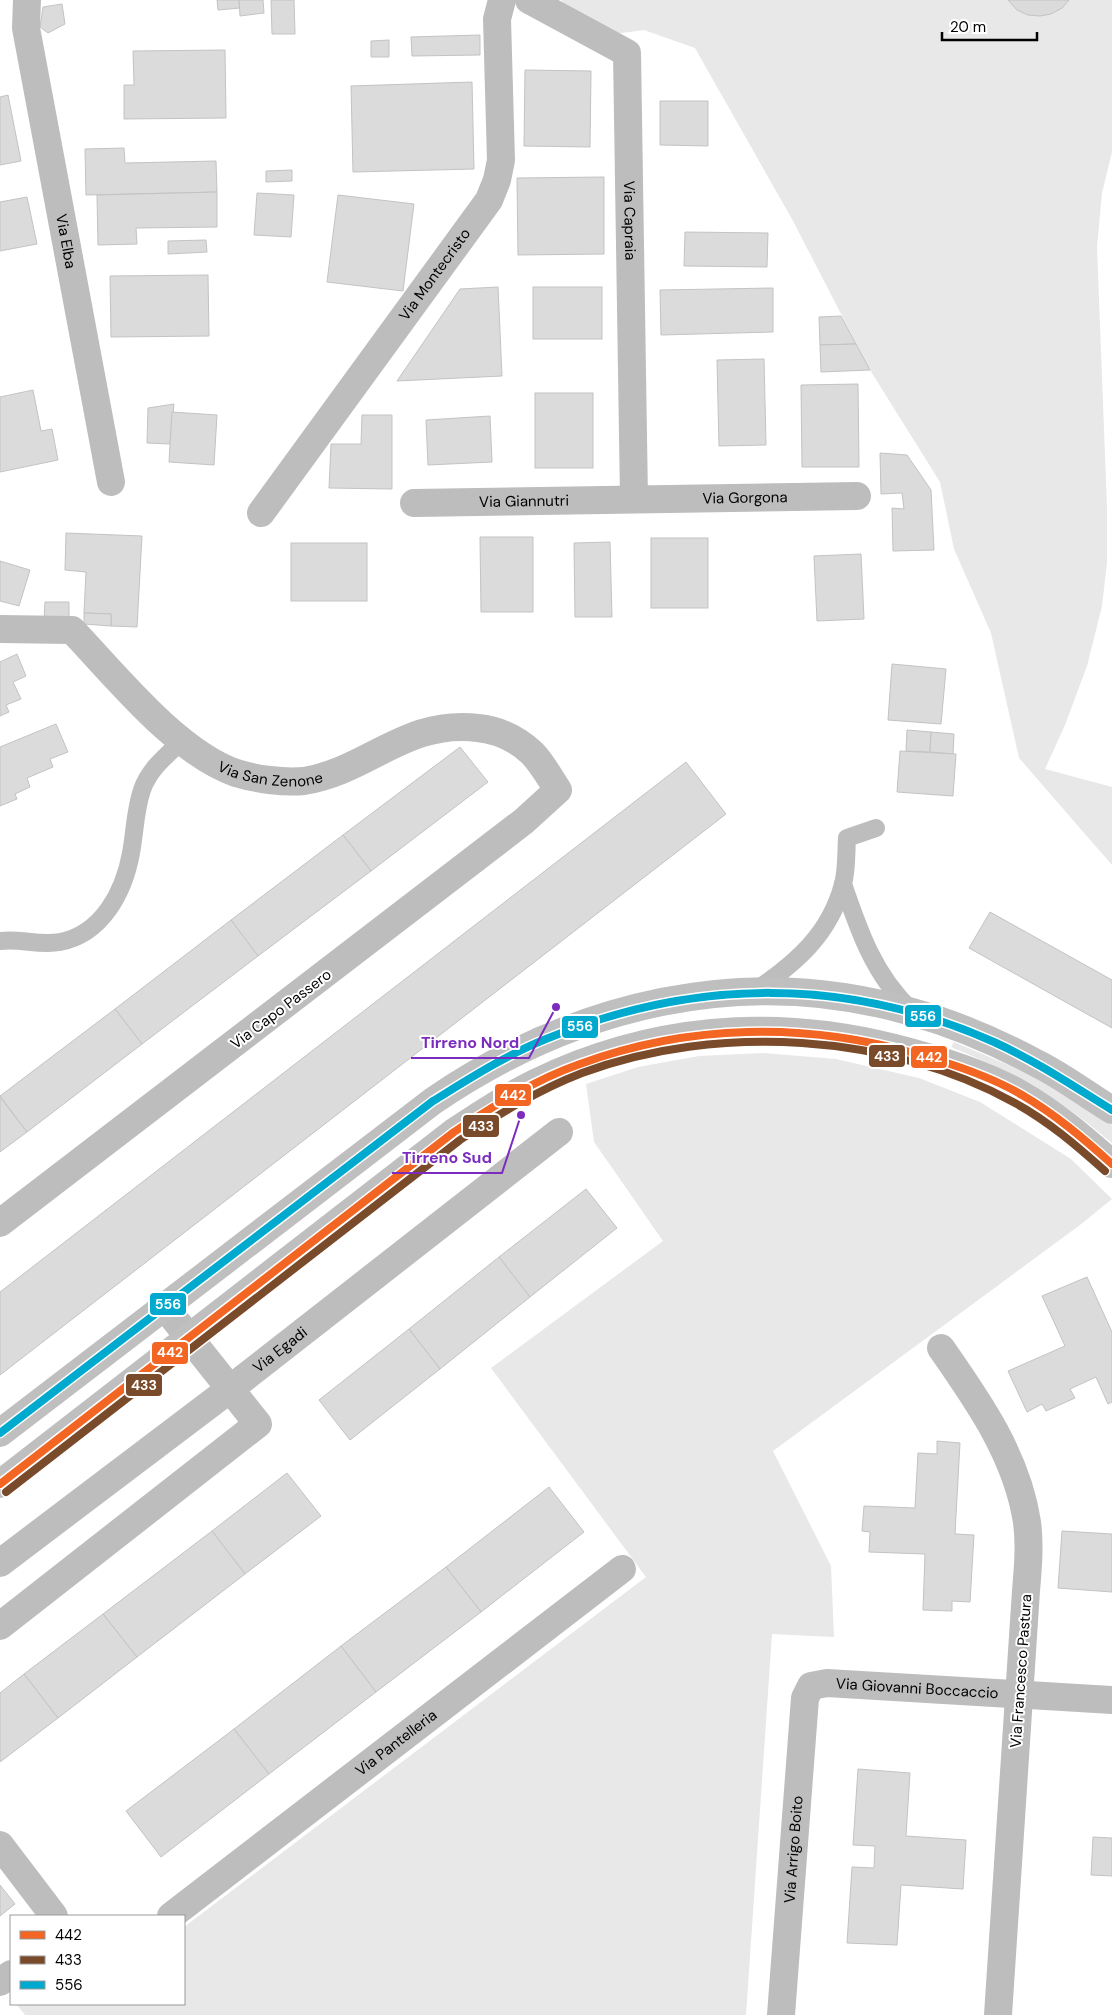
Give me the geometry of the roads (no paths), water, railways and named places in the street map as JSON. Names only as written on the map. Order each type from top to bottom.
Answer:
[{"type":"street","name":"Via Elba","points":[[27,0],[26,28],[111,482]]},
{"type":"street","name":"Via Montecristo","points":[[261,512],[488,200],[497,180],[501,160],[497,19],[502,0]]},
{"type":"street","name":"Via Capraia","points":[[530,0],[627,53],[634,499]]},
{"type":"street","name":"Via Gorgona","points":[[634,499],[857,496]]},
{"type":"street","name":"Via Giannutri","points":[[414,503],[634,499]]},
{"type":"street","name":"Via San Zenone","points":[[0,629],[72,630],[159,720],[182,740],[213,761],[236,772],[283,781],[297,781],[326,775],[416,734],[443,727],[464,726],[489,729],[511,738],[532,753],[558,790]]},
{"type":"street","name":"Via Capo Passero","points":[[0,1222],[524,821],[558,790]]},
{"type":"street","points":[[0,1432],[433,1101],[475,1072],[540,1040],[618,1012],[692,996],[752,992],[809,994],[856,1000],[924,1016],[1037,1064],[1112,1110]]},
{"type":"street","points":[[924,1016],[924,1055]]},
{"type":"street","points":[[0,1484],[454,1132],[501,1102],[574,1066],[648,1043],[706,1033],[753,1029],[811,1032],[838,1036],[864,1040],[924,1055],[1021,1094],[1054,1116],[1112,1164]]},
{"type":"street","name":"Via Egadi","points":[[0,1563],[230,1389],[559,1132]]},
{"type":"street","points":[[0,1626],[258,1424],[164,1306]]},
{"type":"street","name":"Via Francesco Pastura","points":[[941,1348],[991,1424],[1005,1450],[1018,1483],[1027,1522],[1028,1558],[998,2015]]},
{"type":"street","name":"Via Pantelleria","points":[[172,1915],[622,1569]]},
{"type":"street","name":"Via Giovanni Boccaccio","points":[[811,1686],[827,1683],[1112,1700]]},
{"type":"street","name":"Via Arrigo Boito","points":[[781,2015],[805,1698],[811,1686]]},
{"type":"street","points":[[0,1845],[53,1915]]},
{"type":"lane","points":[[0,941],[12,940],[39,944],[62,942],[88,932],[107,914],[120,886],[131,854],[142,789],[154,767],[182,740]]},
{"type":"lane","points":[[752,992],[796,961],[812,944],[827,922],[843,884],[847,838],[876,828]]},
{"type":"lane","points":[[843,884],[861,937],[877,969],[893,994],[924,1016]]},
{"type":"place","name":"Tirreno Nord","points":[[556,1007]]},
{"type":"place","name":"Tirreno Sud","points":[[521,1115]]}]
